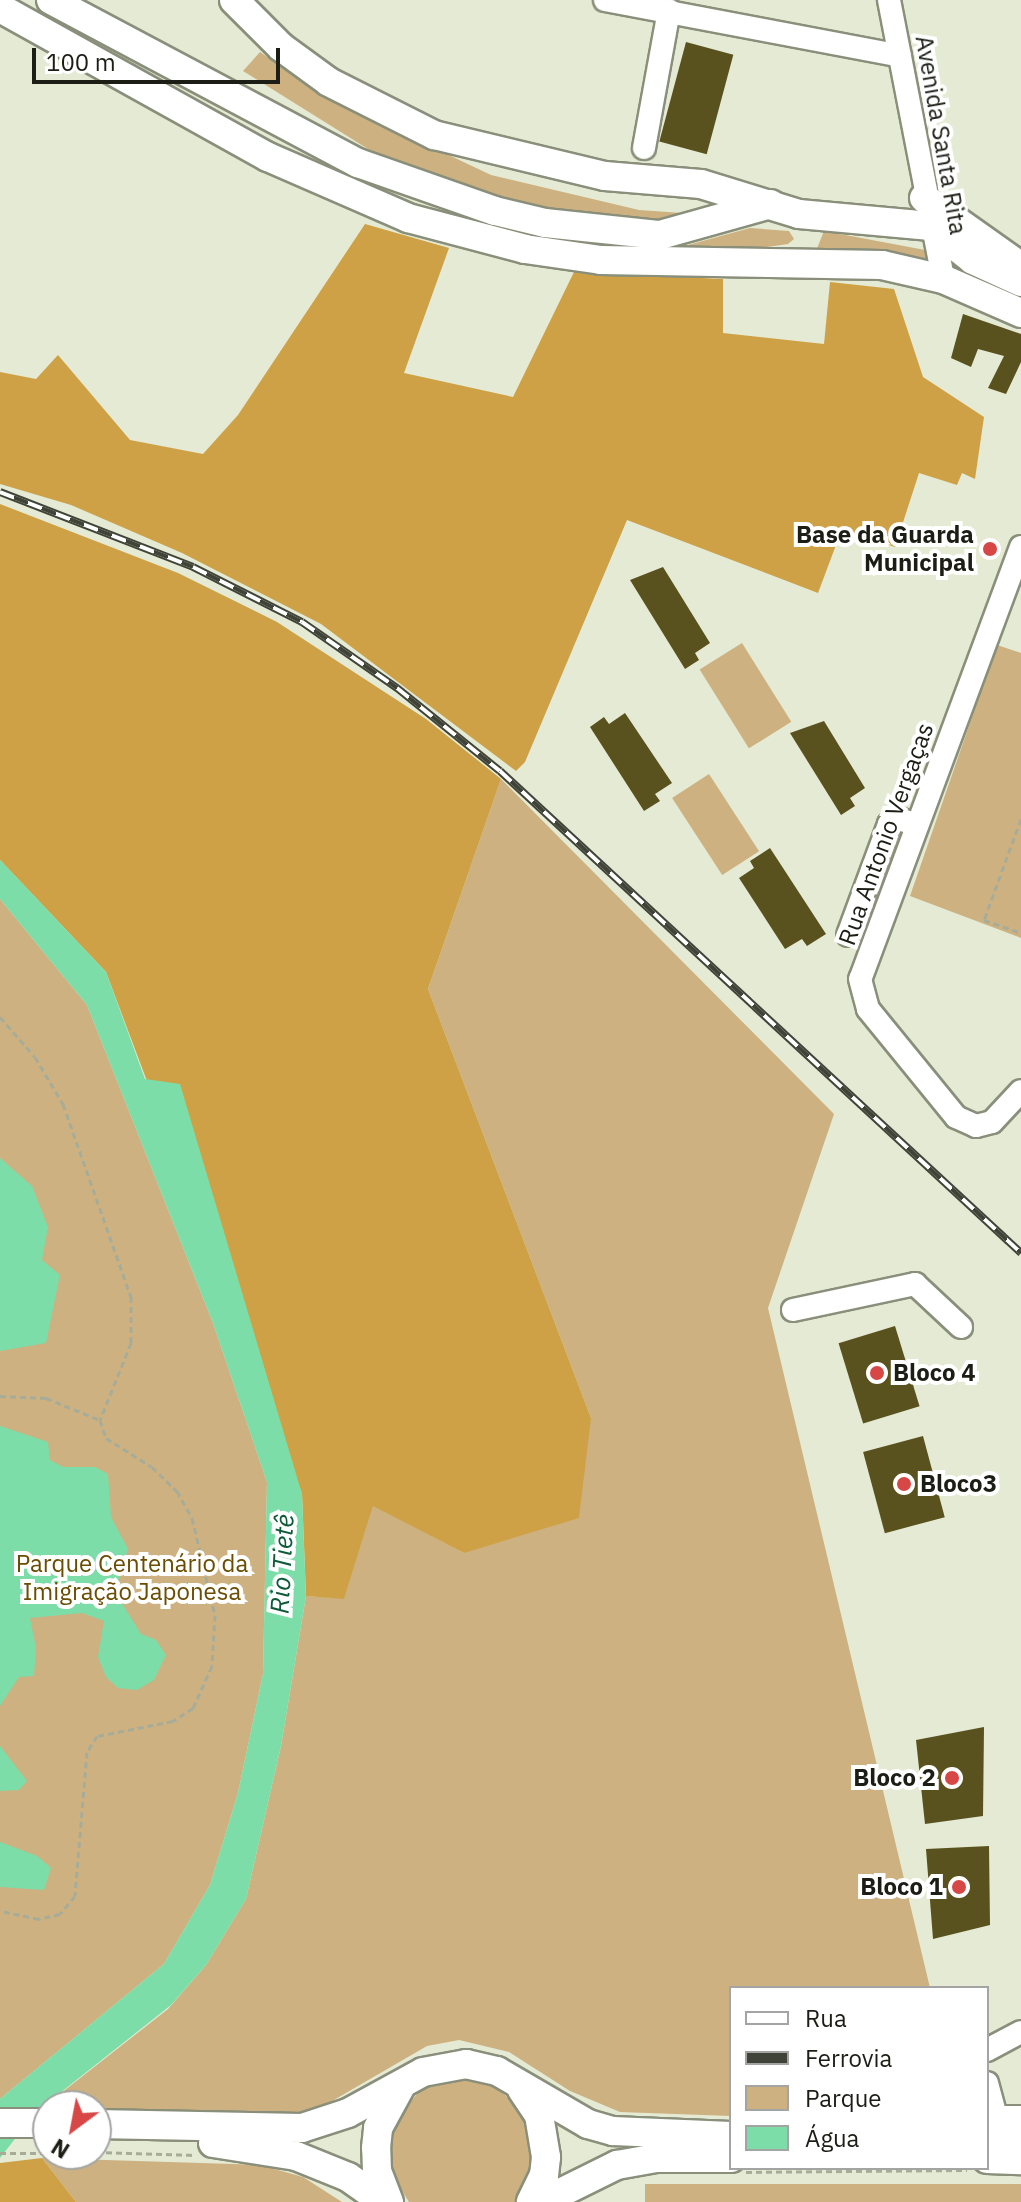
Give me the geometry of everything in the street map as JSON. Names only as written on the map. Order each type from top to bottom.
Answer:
[{"type":"main road","points":[[51,0],[358,163],[495,211],[559,225],[660,235],[787,209],[927,212],[1021,269]]},
{"type":"main road","points":[[241,1],[281,47],[329,82],[434,135],[605,176],[701,184],[787,209],[806,232],[796,245],[711,266]]},
{"type":"main road","points":[[0,8],[268,157],[408,218],[525,249],[711,266],[829,261],[943,279],[1021,313]]},
{"type":"main road","points":[[112,2124],[302,2128],[348,2113],[441,2066],[466,2064],[497,2071],[588,2124],[634,2135],[729,2134]]},
{"type":"main road","points":[[516,2083],[539,2115],[544,2135],[544,2175],[531,2202]]},
{"type":"main road","points":[[386,2202],[377,2171],[378,2128],[402,2085]]},
{"type":"main road","points":[[0,2123],[32,2123]]},
{"type":"main road","points":[[990,2124],[1021,2137]]},
{"type":"main road","points":[[112,2138],[175,2140],[296,2156],[348,2177],[386,2202]]},
{"type":"main road","points":[[7,2145],[32,2140]]},
{"type":"main road","points":[[542,2202],[617,2165],[656,2158],[729,2164]]},
{"type":"main road","points":[[989,2163],[1021,2160]]},
{"type":"street","points":[[605,0],[655,6],[900,56]]},
{"type":"street","name":"Avenida Santa Rita","points":[[889,0],[927,212],[943,279]]},
{"type":"street","points":[[644,148],[655,6]]},
{"type":"street","name":"Rua Antonio Vergaças","points":[[1021,547],[860,979],[860,995],[956,1117],[976,1126],[992,1122],[1021,1091]]},
{"type":"street","points":[[848,935],[889,824],[899,819],[917,825]]},
{"type":"street","points":[[793,1310],[915,1284],[961,1327]]},
{"type":"street","points":[[989,2049],[1021,2032]]},
{"type":"street","points":[[990,2124],[1021,2117]]},
{"type":"path","points":[[1021,819],[984,920],[1021,933]]},
{"type":"path","points":[[0,1017],[35,1057],[63,1104],[131,1297],[131,1343],[100,1420],[106,1438],[152,1467],[177,1491],[192,1518],[215,1615],[212,1666],[193,1708],[173,1721],[97,1736],[87,1752],[75,1896],[60,1914],[39,1919],[0,1911]]},
{"type":"path","points":[[0,1396],[46,1398],[100,1420]]},
{"type":"path","points":[[0,2153],[7,2145],[32,2150]]},
{"type":"green space","points":[[260,52],[328,98],[491,175],[639,210],[696,214],[646,222],[545,210],[435,181],[368,149],[243,71]]},
{"type":"green space","points":[[750,228],[789,231],[794,239],[788,244],[725,253],[677,248]]},
{"type":"green space","points":[[824,231],[925,250],[933,268],[816,251]]},
{"type":"green space","points":[[742,643],[791,722],[749,748],[700,669]]},
{"type":"green space","points":[[997,645],[1021,653],[1021,938],[910,896]]},
{"type":"green space","points":[[709,774],[759,851],[722,875],[672,798]]},
{"type":"green space","points":[[501,779],[834,1114],[768,1308],[930,1986],[729,1986],[729,2116],[620,2112],[570,2091],[509,2052],[459,2040],[427,2046],[320,2108],[290,2114],[112,2113],[112,2090],[65,2090],[168,2009],[206,1965],[246,1899],[281,1746],[306,1596],[344,1598],[373,1505],[464,1553],[591,1418],[428,989]]},
{"type":"green space","name":"Parque Centenário da Imigração Japonesa","points":[[0,899],[87,1005],[213,1323],[267,1482],[263,1674],[238,1793],[210,1885],[164,1964],[0,2099]]},
{"type":"green space","points":[[466,2077],[489,2082],[525,2112],[536,2157],[529,2182],[515,2202],[409,2202],[390,2172],[392,2124],[422,2088]]},
{"type":"green space","points":[[112,2160],[260,2165],[303,2177],[342,2202],[76,2202],[51,2170],[112,2170]]},
{"type":"green space","points":[[645,2184],[1021,2184],[1021,2202],[645,2202]]},
{"type":"shaded area","points":[[365,224],[449,248],[404,373],[513,397],[574,272],[723,279],[723,333],[824,344],[830,282],[894,289],[923,377],[984,417],[975,479],[962,473],[957,485],[919,473],[895,547],[842,529],[818,593],[627,520],[525,762],[516,771],[321,624],[182,553],[71,505],[0,484],[0,372],[36,379],[58,355],[130,440],[203,454],[238,415]]},
{"type":"shaded area","points":[[0,504],[178,573],[277,622],[426,719],[501,779],[428,989],[591,1418],[579,1518],[464,1553],[373,1506],[344,1599],[306,1596],[302,1494],[106,972],[0,860]]},
{"type":"shaded area","points":[[32,2159],[32,2170],[51,2170],[76,2202],[0,2202],[0,2163]]},
{"type":"water","name":"Rio Tietê","points":[[0,860],[106,972],[145,1079],[180,1084],[302,1494],[306,1596],[281,1746],[246,1899],[206,1965],[171,2005],[64,2090],[32,2090],[32,2117],[0,2158],[0,2099],[164,1964],[210,1885],[238,1793],[263,1674],[267,1482],[213,1323],[87,1005],[0,899]]},
{"type":"water","points":[[0,1158],[32,1186],[48,1227],[42,1260],[60,1275],[46,1343],[0,1351]]},
{"type":"water","points":[[0,1426],[48,1442],[50,1460],[63,1467],[95,1467],[108,1474],[111,1517],[128,1549],[115,1592],[141,1634],[156,1640],[166,1655],[154,1680],[137,1690],[118,1688],[106,1677],[98,1657],[104,1621],[82,1613],[30,1618],[36,1648],[34,1676],[19,1677],[0,1706]]},
{"type":"water","points":[[0,1746],[27,1781],[19,1790],[0,1791]]},
{"type":"water","points":[[0,1842],[37,1856],[51,1868],[44,1890],[0,1887]]},
{"type":"building","points":[[686,42],[733,55],[707,154],[659,141]]},
{"type":"building","points":[[963,314],[1021,334],[1021,362],[1006,394],[988,388],[1004,356],[978,349],[971,367],[951,358]]},
{"type":"building","points":[[663,567],[710,643],[695,653],[699,660],[685,669],[630,580]]},
{"type":"building","points":[[625,713],[672,783],[655,794],[660,801],[644,811],[590,727],[604,717],[609,724]]},
{"type":"building","points":[[824,721],[865,788],[850,798],[855,806],[841,815],[790,733]]},
{"type":"building","points":[[770,848],[826,934],[807,946],[802,939],[785,949],[739,878],[754,868],[750,861]]},
{"type":"building","name":"Bloco 4","points":[[895,1326],[920,1406],[863,1424],[839,1343]]},
{"type":"building","name":"Bloco3","points":[[923,1436],[945,1517],[885,1533],[863,1452]]},
{"type":"building","name":"Bloco 2","points":[[984,1727],[983,1816],[925,1824],[916,1740]]},
{"type":"building","name":"Bloco 1","points":[[989,1846],[990,1925],[933,1939],[926,1849]]},
{"type":"railway","points":[[0,492],[193,567],[302,622],[397,688],[500,771],[1021,1253]]},
{"type":"place","name":"Base da Guarda Municipal","points":[[990,549]]},
{"type":"place","name":"Bloco 4","points":[[877,1373]]},
{"type":"place","name":"Bloco3","points":[[904,1484]]},
{"type":"place","name":"Bloco 2","points":[[952,1778]]},
{"type":"place","name":"Bloco 1","points":[[959,1887]]}]
